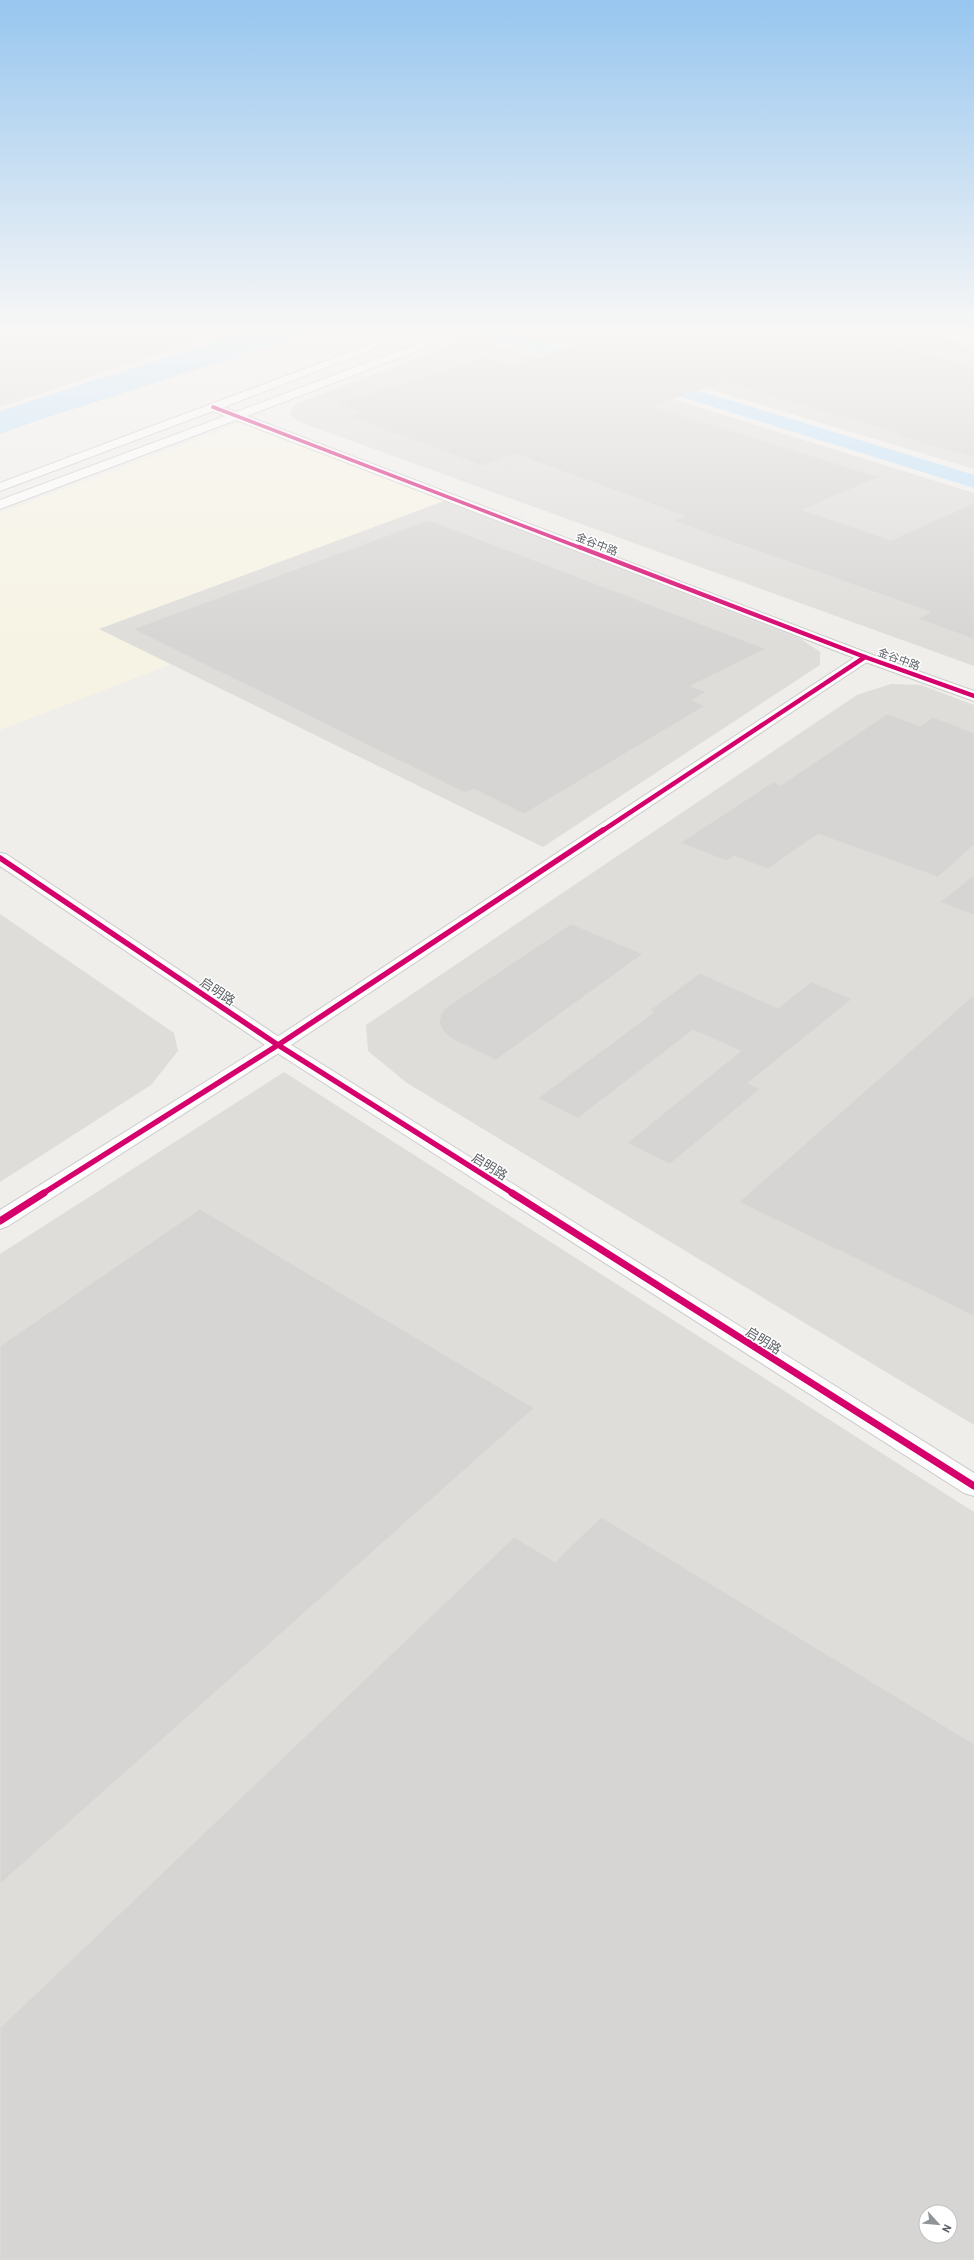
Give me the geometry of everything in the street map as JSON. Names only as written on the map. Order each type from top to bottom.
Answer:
[{"type":"street","points":[[0,487],[143,433]]},
{"type":"street","points":[[0,505],[190,433]]},
{"type":"street","name":"金谷中路","points":[[282,433],[864,657],[974,696]]},
{"type":"street","points":[[0,1221],[278,1045],[864,657]]},
{"type":"street","name":"启明路","points":[[0,858],[278,1045],[974,1486]]},
{"type":"shaded area","points":[[212,433],[267,433],[444,501],[100,629],[172,664],[0,730],[0,513]]},
{"type":"shaded area","points":[[331,433],[783,433],[974,493],[974,666]]},
{"type":"shaded area","points":[[856,433],[974,433],[974,469]]},
{"type":"shaded area","points":[[444,501],[801,639],[820,652],[820,665],[543,847],[99,629]]},
{"type":"shaded area","points":[[891,684],[921,685],[974,705],[974,1425],[407,1083],[368,1051],[366,1025],[857,695]]},
{"type":"shaded area","points":[[0,914],[174,1033],[178,1051],[151,1085],[0,1182]]},
{"type":"shaded area","points":[[284,1072],[974,1512],[974,2260],[0,2260],[0,1254]]},
{"type":"water","points":[[799,433],[838,433],[974,475],[974,488]]},
{"type":"building","points":[[395,433],[740,433],[879,477],[802,510],[891,540],[974,503],[974,639],[918,619],[931,612],[673,521],[685,516],[515,454],[483,466]]},
{"type":"building","points":[[899,433],[974,433],[974,458],[897,436],[901,434]]},
{"type":"building","points":[[429,520],[766,649],[690,686],[706,692],[692,700],[705,706],[524,814],[474,789],[465,793],[133,629]]},
{"type":"building","points":[[887,714],[920,726],[933,717],[974,733],[974,845],[938,877],[818,834],[768,869],[734,856],[727,861],[680,843],[773,782],[781,785]]},
{"type":"building","points":[[974,875],[974,915],[940,902]]},
{"type":"building","points":[[571,924],[643,954],[496,1060],[452,1039],[443,1031],[439,1023],[441,1014],[448,1006]]},
{"type":"building","points":[[700,973],[778,1008],[811,982],[852,999],[748,1083],[760,1089],[670,1164],[627,1143],[741,1051],[693,1030],[578,1118],[538,1098],[654,1012],[650,1010]]},
{"type":"building","points":[[974,995],[974,1316],[739,1202]]},
{"type":"building","points":[[200,1209],[534,1408],[0,1884],[0,1346]]},
{"type":"building","points":[[601,1517],[974,1744],[974,2260],[0,2260],[0,2028],[514,1537],[555,1562]]},
{"type":"cycle path","points":[[282,433],[865,657],[974,696]]},
{"type":"cycle path","points":[[0,1221],[278,1045],[865,657]]},
{"type":"cycle path","points":[[0,858],[278,1045],[974,1486]]}]
